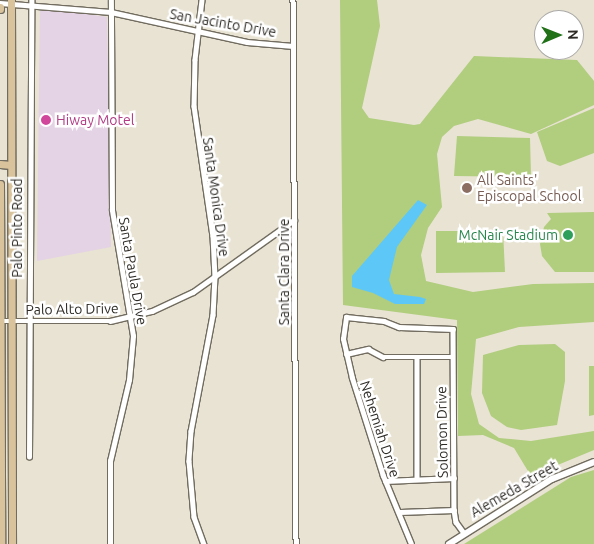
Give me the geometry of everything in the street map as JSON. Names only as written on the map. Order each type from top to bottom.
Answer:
[{"type":"main road","points":[[11,2],[12,544]]},
{"type":"main road","points":[[0,164],[11,164]]},
{"type":"main road","points":[[0,184],[1,544]]},
{"type":"street","name":"Santa Paula Drive","points":[[110,544],[110,461],[132,357],[130,318],[112,218],[111,0]]},
{"type":"street","name":"Santa Monica Drive","points":[[202,0],[198,32],[194,106],[213,236],[215,277],[213,315],[191,431],[189,461],[194,517],[204,544]]},
{"type":"street","name":"Santa Clara Drive","points":[[293,0],[296,544]]},
{"type":"street","name":"San Jacinto Drive","points":[[0,7],[11,2],[31,2],[111,12],[247,42],[293,46]]},
{"type":"street","name":"Palo Pinto Road","points":[[29,456],[31,2]]},
{"type":"street","name":"Palo Alto Drive","points":[[1,321],[130,318],[169,305],[215,277],[294,220]]},
{"type":"street","name":"Nehemiah Drive","points":[[411,544],[400,512],[394,506],[385,481],[346,354],[343,339],[346,317],[384,321],[399,327],[453,329]]},
{"type":"street","name":"Solomon Drive","points":[[453,329],[454,510],[456,522],[464,533]]},
{"type":"street","points":[[346,354],[368,349],[383,357],[453,357]]},
{"type":"street","points":[[417,357],[417,479]]},
{"type":"street","name":"Alemeda Street","points":[[449,544],[552,479],[594,462]]},
{"type":"street","points":[[385,481],[454,478]]},
{"type":"street","points":[[400,512],[454,510]]},
{"type":"shaded area","points":[[40,7],[107,17],[111,247],[37,261]]},
{"type":"green space","points":[[340,0],[377,0],[380,26],[362,108],[369,118],[414,125],[420,124],[474,56],[534,58],[534,60],[577,60],[594,81],[594,105],[531,134],[478,119],[454,126],[442,137],[437,154],[442,207],[428,228],[421,255],[426,281],[473,292],[533,284],[594,283],[594,322],[519,327],[476,339],[471,394],[479,424],[499,438],[531,441],[594,431],[594,450],[531,476],[514,448],[483,435],[458,436],[457,320],[343,305]]},
{"type":"green space","points":[[594,108],[594,153],[560,166],[547,161],[537,132]]},
{"type":"green space","points":[[457,136],[530,138],[531,177],[454,176]]},
{"type":"green space","name":"McNair Stadium","points":[[594,212],[594,272],[555,272],[542,256],[540,244],[544,227],[551,219],[547,213]]},
{"type":"green space","points":[[436,231],[503,231],[505,272],[436,273]]},
{"type":"green space","points":[[555,344],[565,352],[565,381],[557,425],[521,430],[507,427],[491,416],[482,393],[483,355],[519,345]]},
{"type":"green space","points":[[589,366],[594,366],[594,415],[589,416]]},
{"type":"green space","points":[[594,470],[594,544],[464,544],[571,477]]},
{"type":"water","points":[[418,200],[427,205],[397,247],[389,280],[394,294],[426,299],[424,304],[395,304],[373,293],[352,287],[352,276]]},
{"type":"place","name":"Hiway Motel","points":[[46,120]]},
{"type":"place","name":"All Saints' Episcopal School","points":[[467,188]]},
{"type":"place","name":"McNair Stadium","points":[[568,235]]}]
